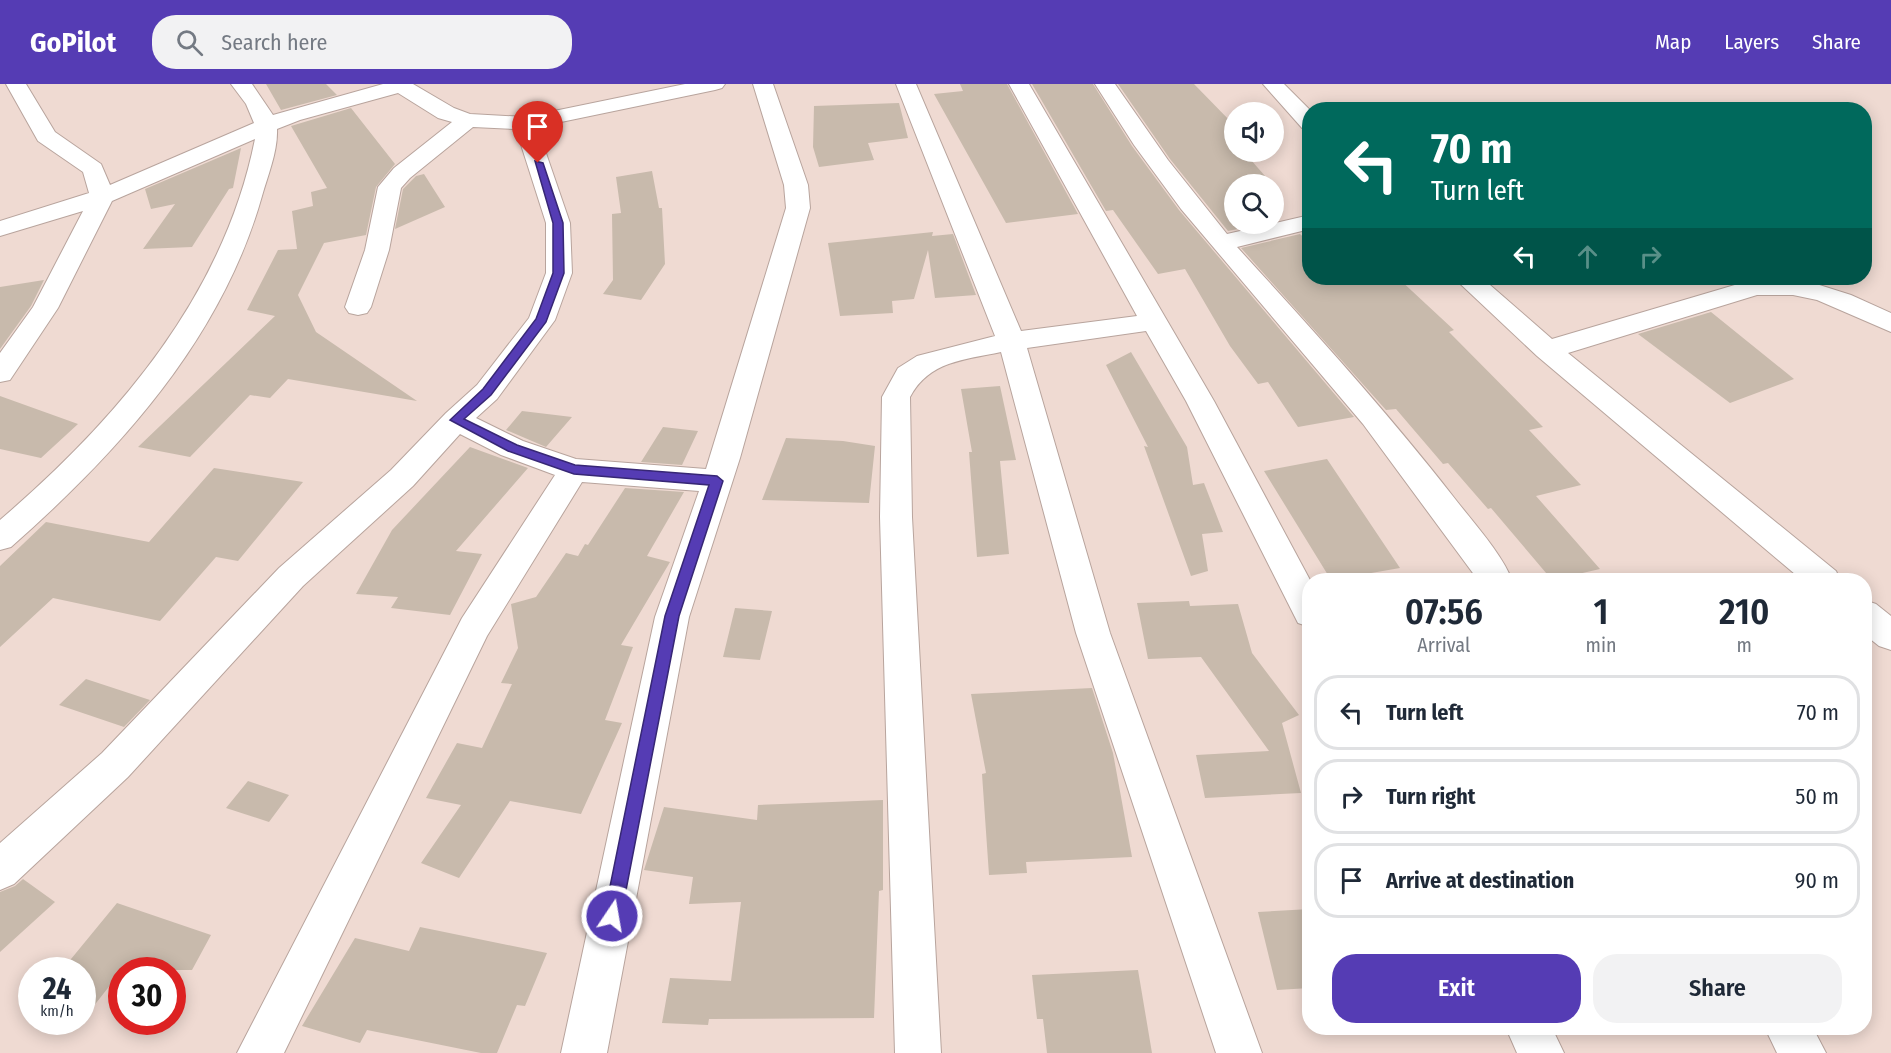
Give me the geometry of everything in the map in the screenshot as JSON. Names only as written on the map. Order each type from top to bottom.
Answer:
[{"type":"street","points":[[0,373],[45,308],[102,197],[93,169],[46,136],[30,102],[16,84]]},
{"type":"street","points":[[0,538],[87,458],[166,367],[201,308],[240,233],[267,129],[256,102],[241,84]]},
{"type":"street","points":[[0,229],[102,197],[267,129],[292,115],[398,85],[446,113],[468,120],[525,123],[715,84]]},
{"type":"street","points":[[584,1053],[672,616],[717,481],[789,245],[798,208],[796,185],[763,84]]},
{"type":"street","points":[[906,84],[1011,341],[1093,633],[1239,1053]]},
{"type":"street","points":[[1020,84],[1200,401],[1302,597]]},
{"type":"street","points":[[1105,84],[1131,129],[1153,159],[1221,243],[1294,323],[1441,504],[1491,573]]},
{"type":"street","points":[[1273,84],[1302,115]]},
{"type":"street","points":[[358,307],[377,250],[390,187],[402,173],[468,120]]},
{"type":"street","points":[[0,870],[116,765],[291,577],[402,478],[456,420],[487,392],[542,320],[559,273],[558,223],[525,123]]},
{"type":"street","points":[[1221,243],[1302,224]]},
{"type":"street","points":[[1475,285],[1547,350],[1816,573]]},
{"type":"street","points":[[1547,350],[1755,287],[1770,286],[1832,294],[1891,324]]},
{"type":"street","points":[[918,1053],[896,517],[896,397],[909,375],[927,362],[1011,341],[1154,322]]},
{"type":"street","points":[[456,420],[512,448],[574,470],[717,481]]},
{"type":"street","points":[[260,1053],[474,628],[574,470]]},
{"type":"street","points":[[1872,621],[1891,636]]},
{"type":"street","points":[[1532,1035],[1541,1053]]},
{"type":"street","points":[[1791,1035],[1803,1053]]},
{"type":"building","points":[[266,84],[326,84],[337,95],[281,110]]},
{"type":"building","points":[[960,84],[1007,84],[1078,214],[1006,223],[934,94],[963,91]]},
{"type":"building","points":[[1032,84],[1093,84],[1132,146],[1179,210],[1354,417],[1298,427],[1268,382],[1258,384],[1230,346],[1185,269],[1158,274],[1113,210],[1106,211]]},
{"type":"building","points":[[1118,84],[1194,84],[1224,115],[1224,162],[1253,162],[1263,174],[1224,174],[1224,226],[1170,159]]},
{"type":"building","points":[[899,103],[908,138],[868,143],[874,160],[819,167],[813,147],[814,106]]},
{"type":"building","points":[[351,108],[395,164],[376,187],[366,235],[324,243],[298,295],[316,332],[417,401],[288,379],[270,398],[250,395],[190,457],[138,447],[275,316],[247,310],[278,250],[297,249],[292,211],[313,206],[311,192],[327,188],[291,126]]},
{"type":"building","points":[[241,148],[233,188],[229,189],[192,247],[143,249],[175,204],[151,209],[145,189]]},
{"type":"building","points":[[652,171],[659,208],[662,208],[665,264],[641,300],[603,294],[613,280],[612,214],[621,213],[616,177]]},
{"type":"building","points":[[424,174],[445,207],[395,229],[403,189],[416,176]]},
{"type":"building","points":[[933,232],[932,236],[953,234],[976,295],[935,298],[928,250],[914,299],[892,301],[893,313],[840,316],[828,243]]},
{"type":"building","points":[[1300,234],[1302,236],[1302,285],[1406,285],[1454,330],[1449,332],[1543,427],[1529,430],[1581,485],[1536,496],[1600,569],[1583,573],[1546,573],[1491,508],[1488,509],[1448,463],[1443,464],[1396,409],[1386,410],[1241,248]]},
{"type":"building","points":[[44,280],[31,306],[0,349],[0,287]]},
{"type":"building","points":[[1711,312],[1794,379],[1730,403],[1638,334]]},
{"type":"building","points":[[1131,352],[1187,447],[1193,485],[1204,483],[1223,532],[1202,534],[1208,571],[1191,576],[1144,446],[1148,447],[1106,365]]},
{"type":"building","points":[[1000,386],[1016,460],[1000,461],[1009,554],[977,557],[969,452],[972,452],[961,389]]},
{"type":"building","points":[[0,396],[78,424],[41,458],[0,449]]},
{"type":"building","points":[[522,411],[572,417],[546,447],[506,430]]},
{"type":"building","points":[[663,427],[698,431],[682,465],[641,462]]},
{"type":"building","points":[[786,438],[843,441],[875,446],[869,503],[762,500]]},
{"type":"building","points":[[470,447],[528,468],[456,551],[482,554],[450,615],[391,608],[398,597],[356,594],[392,530]]},
{"type":"building","points":[[1327,459],[1400,568],[1371,573],[1327,573],[1264,471]]},
{"type":"building","points":[[214,468],[303,482],[238,561],[216,557],[160,621],[53,598],[0,647],[0,566],[46,522],[149,542]]},
{"type":"building","points":[[625,488],[684,492],[647,556],[670,562],[621,645],[633,647],[605,720],[622,723],[581,814],[510,801],[459,878],[421,863],[461,805],[426,798],[457,743],[482,748],[512,684],[501,683],[518,648],[511,604],[536,597],[566,553],[578,556],[585,544],[588,545]]},
{"type":"building","points":[[1189,601],[1190,606],[1238,604],[1252,653],[1299,715],[1282,723],[1301,793],[1205,798],[1196,755],[1269,751],[1201,657],[1148,659],[1137,603]]},
{"type":"building","points":[[735,608],[772,611],[760,660],[723,657]]},
{"type":"building","points":[[86,679],[150,700],[124,727],[59,705]]},
{"type":"building","points":[[1092,688],[1113,753],[1132,857],[1026,862],[1027,873],[989,875],[982,774],[986,773],[971,694]]},
{"type":"building","points":[[248,781],[289,795],[269,822],[226,808]]},
{"type":"building","points":[[883,800],[883,890],[879,891],[874,1018],[709,1019],[708,1025],[662,1023],[670,978],[731,981],[741,902],[689,904],[693,877],[644,870],[664,807],[757,820],[758,805]]},
{"type":"building","points":[[23,879],[55,902],[0,952],[0,892],[15,886]]},
{"type":"building","points":[[117,903],[211,935],[192,970],[186,970],[186,957],[108,957],[108,988],[96,1003],[96,957],[73,957]]},
{"type":"building","points":[[1302,909],[1302,988],[1277,990],[1258,912]]},
{"type":"building","points":[[420,927],[547,953],[525,1006],[517,1005],[497,1053],[481,1053],[367,1030],[360,1043],[302,1026],[355,938],[409,951]]},
{"type":"building","points":[[1138,970],[1152,1053],[1047,1053],[1043,1019],[1037,1019],[1032,975]]},
{"type":"route","points":[[538,163],[558,223],[559,273],[542,320],[487,392],[456,420],[512,448],[574,470],[717,481],[672,616],[612,916]]}]
